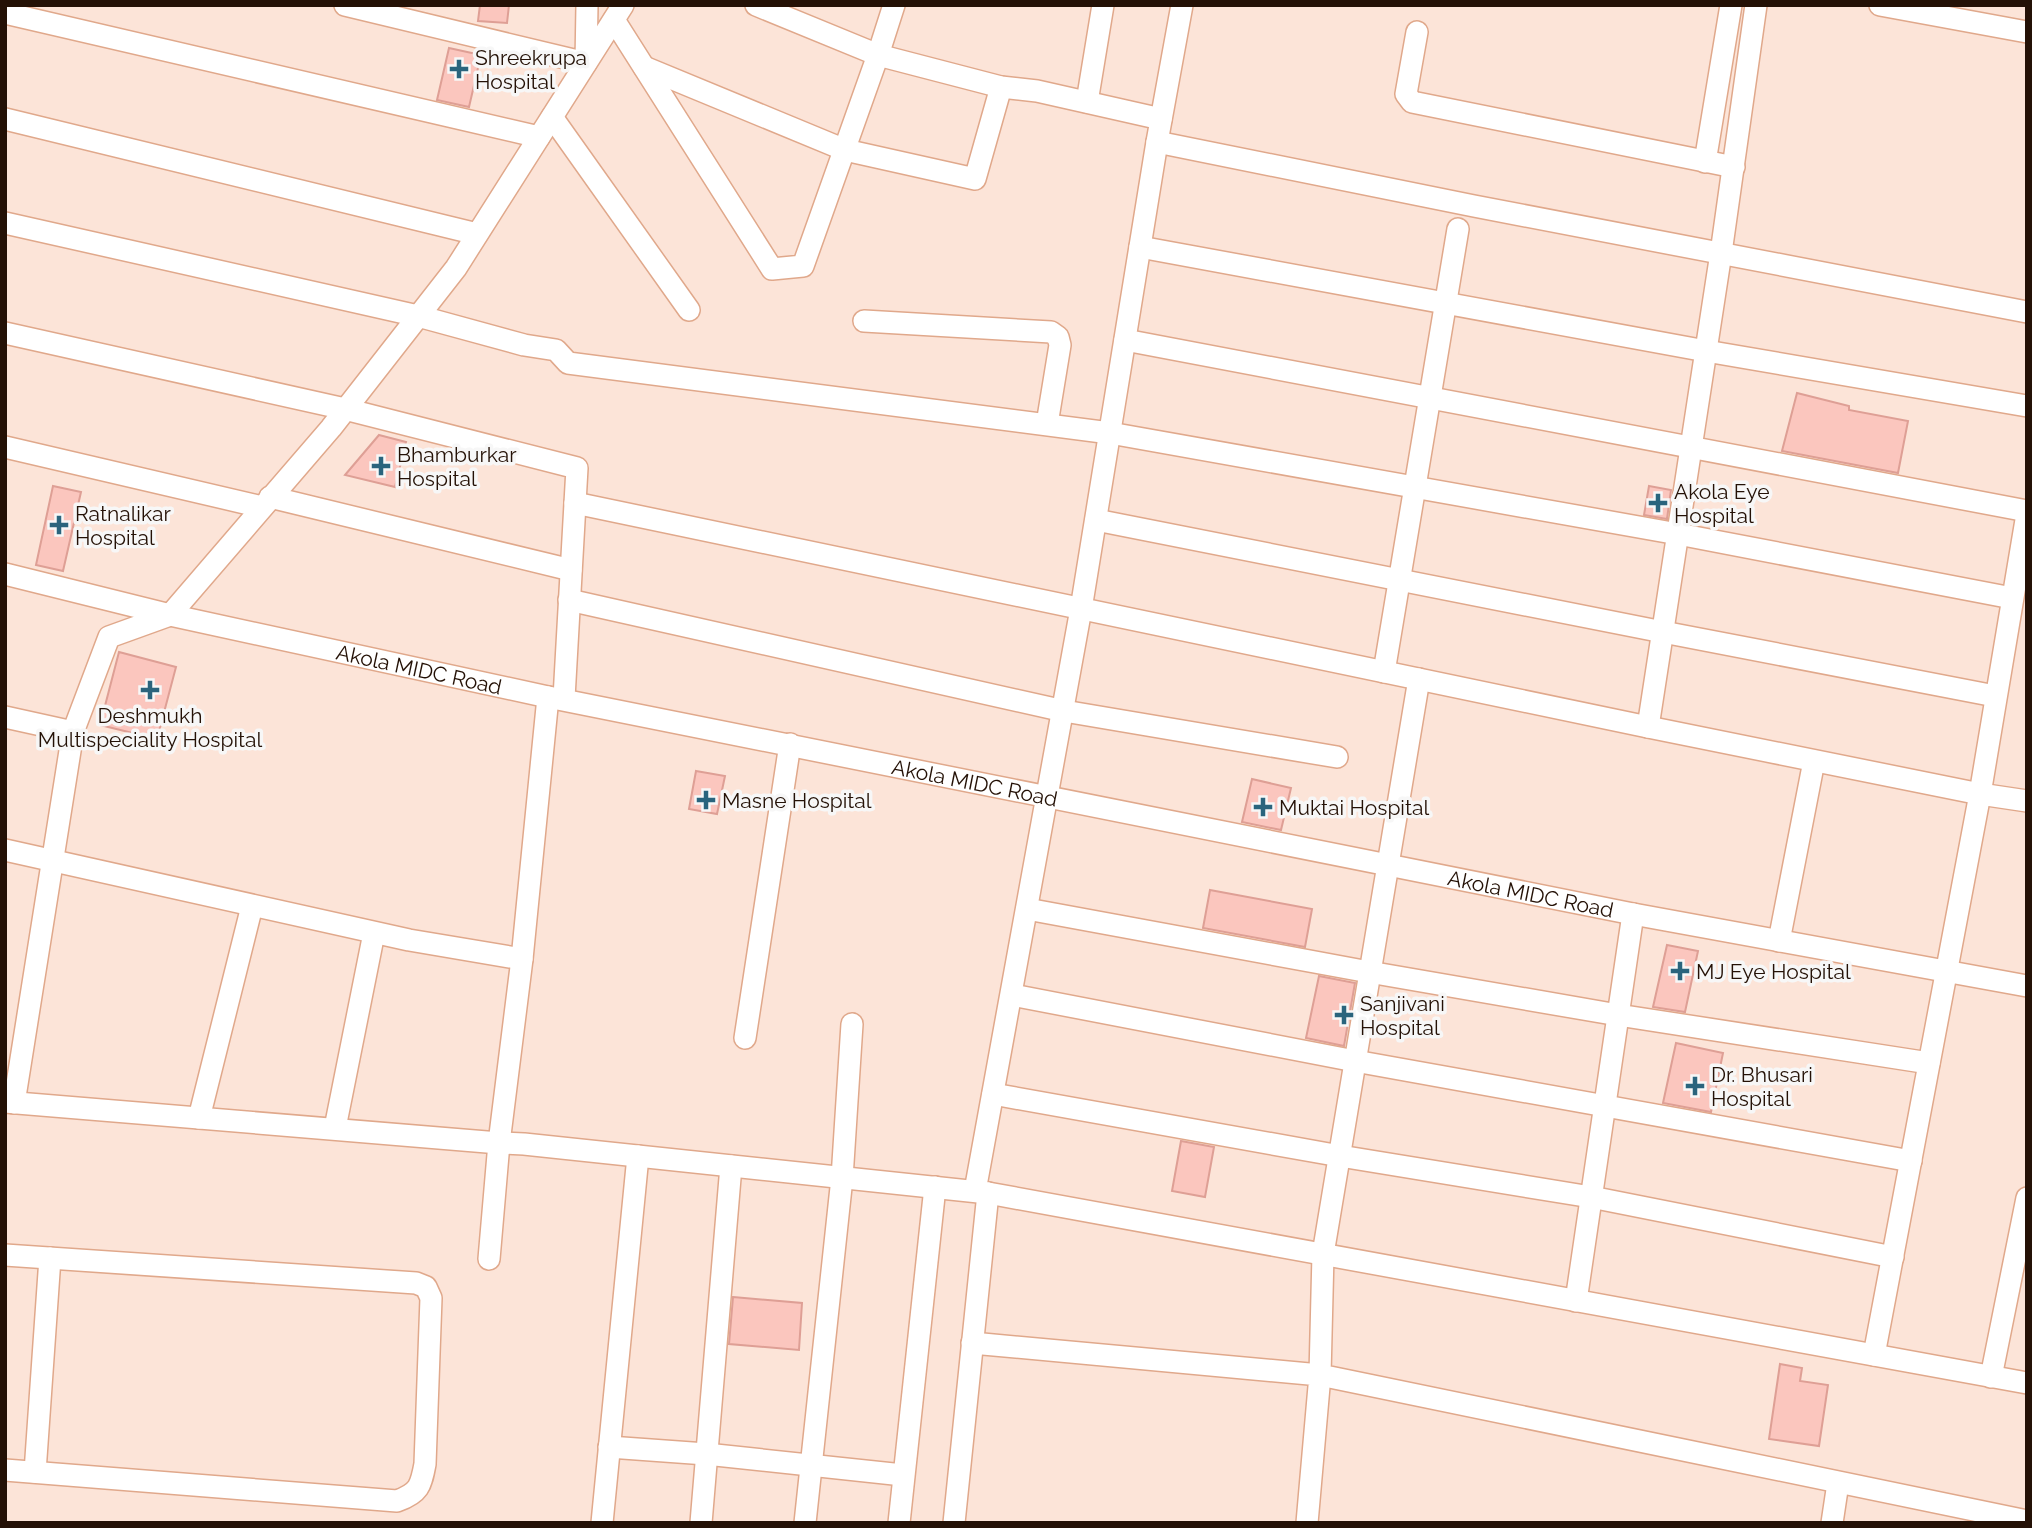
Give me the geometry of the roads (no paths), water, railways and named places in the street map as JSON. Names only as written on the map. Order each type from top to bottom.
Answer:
[{"type":"street","points":[[345,5],[586,63]]},
{"type":"street","points":[[586,63],[587,5]]},
{"type":"street","points":[[756,5],[878,55],[1001,87],[1037,91],[1161,119]]},
{"type":"street","points":[[618,12],[644,68],[772,269],[803,266],[894,5]]},
{"type":"street","points":[[1087,103],[1103,5]]},
{"type":"street","points":[[954,1523],[972,1343],[981,1192],[993,1094],[1082,609],[1157,142],[1182,5]]},
{"type":"street","points":[[1705,162],[1731,5]]},
{"type":"street","points":[[1648,727],[1734,167],[1756,5]]},
{"type":"street","points":[[1880,5],[2027,32]]},
{"type":"street","points":[[618,12],[456,268],[345,410],[170,615],[109,637],[73,732],[9,1102],[524,1144],[981,1192],[2027,1383]]},
{"type":"street","points":[[5,13],[539,137]]},
{"type":"street","points":[[1417,32],[1406,94],[1412,102],[1734,167]]},
{"type":"street","points":[[644,68],[845,150],[975,179],[1001,87]]},
{"type":"street","points":[[552,117],[689,310]]},
{"type":"street","points":[[5,119],[478,234]]},
{"type":"street","points":[[1157,142],[2027,312]]},
{"type":"street","points":[[5,223],[418,316],[523,345],[556,350],[568,363],[1110,433],[1678,534],[2012,597]]},
{"type":"street","points":[[1384,672],[1458,229]]},
{"type":"street","points":[[1140,247],[1706,351],[2027,406]]},
{"type":"street","points":[[864,321],[1051,332],[1058,337],[1060,345],[1047,424]]},
{"type":"street","points":[[5,333],[345,410],[578,468],[569,600],[499,1143],[489,1259]]},
{"type":"street","points":[[1125,341],[1691,446],[2027,512],[1948,971],[1874,1355]]},
{"type":"street","points":[[5,447],[571,570]]},
{"type":"street","points":[[575,503],[1648,727],[1980,794],[2027,801]]},
{"type":"street","points":[[1096,520],[1995,696]]},
{"type":"street","name":"Akola MIDC Road","points":[[5,574],[170,615],[556,697],[1633,914],[2027,986]]},
{"type":"street","points":[[569,600],[1063,711],[1337,757]]},
{"type":"street","points":[[1307,1523],[1320,1375],[1324,1254],[1419,679]]},
{"type":"street","points":[[5,717],[73,732]]},
{"type":"street","points":[[745,1038],[790,744]]},
{"type":"street","points":[[1779,941],[1814,761]]},
{"type":"street","points":[[5,850],[374,933],[522,959]]},
{"type":"street","points":[[199,1118],[252,906]]},
{"type":"street","points":[[1027,909],[1618,1015],[1929,1063]]},
{"type":"street","points":[[1576,1301],[1633,914]]},
{"type":"street","points":[[335,1128],[374,933]]},
{"type":"street","points":[[1012,995],[1355,1061],[1911,1161]]},
{"type":"street","points":[[805,1523],[842,1178],[852,1024]]},
{"type":"street","points":[[993,1094],[1340,1156],[1591,1197],[1893,1257]]},
{"type":"street","points":[[602,1523],[638,1156]]},
{"type":"street","points":[[701,1523],[731,1166]]},
{"type":"street","points":[[899,1523],[936,1187]]},
{"type":"street","points":[[1991,1377],[2019,1277],[2027,1198]]},
{"type":"street","points":[[5,1255],[416,1283],[426,1287],[431,1298],[425,1464],[421,1483],[412,1496],[397,1501],[5,1469]]},
{"type":"street","points":[[35,1472],[50,1258]]},
{"type":"street","points":[[972,1343],[1320,1375],[2027,1521]]},
{"type":"street","points":[[610,1447],[706,1454],[903,1475]]},
{"type":"street","points":[[1832,1523],[1839,1483]]},
{"type":"place","name":"Shreekrupa Hospital","points":[[459,69]]},
{"type":"place","name":"Bhamburkar Hospital","points":[[381,466]]},
{"type":"place","name":"Akola Eye Hospital","points":[[1658,503]]},
{"type":"place","name":"Ratnalikar Hospital","points":[[59,525]]},
{"type":"place","name":"Deshmukh Multispeciality Hospital","points":[[150,690]]},
{"type":"place","name":"Masne Hospital","points":[[706,800]]},
{"type":"place","name":"Muktai Hospital","points":[[1263,807]]},
{"type":"place","name":"MJ Eye Hospital","points":[[1680,971]]},
{"type":"place","name":"Sanjivani Hospital","points":[[1344,1015]]},
{"type":"place","name":"Dr. Bhusari Hospital","points":[[1695,1086]]}]
